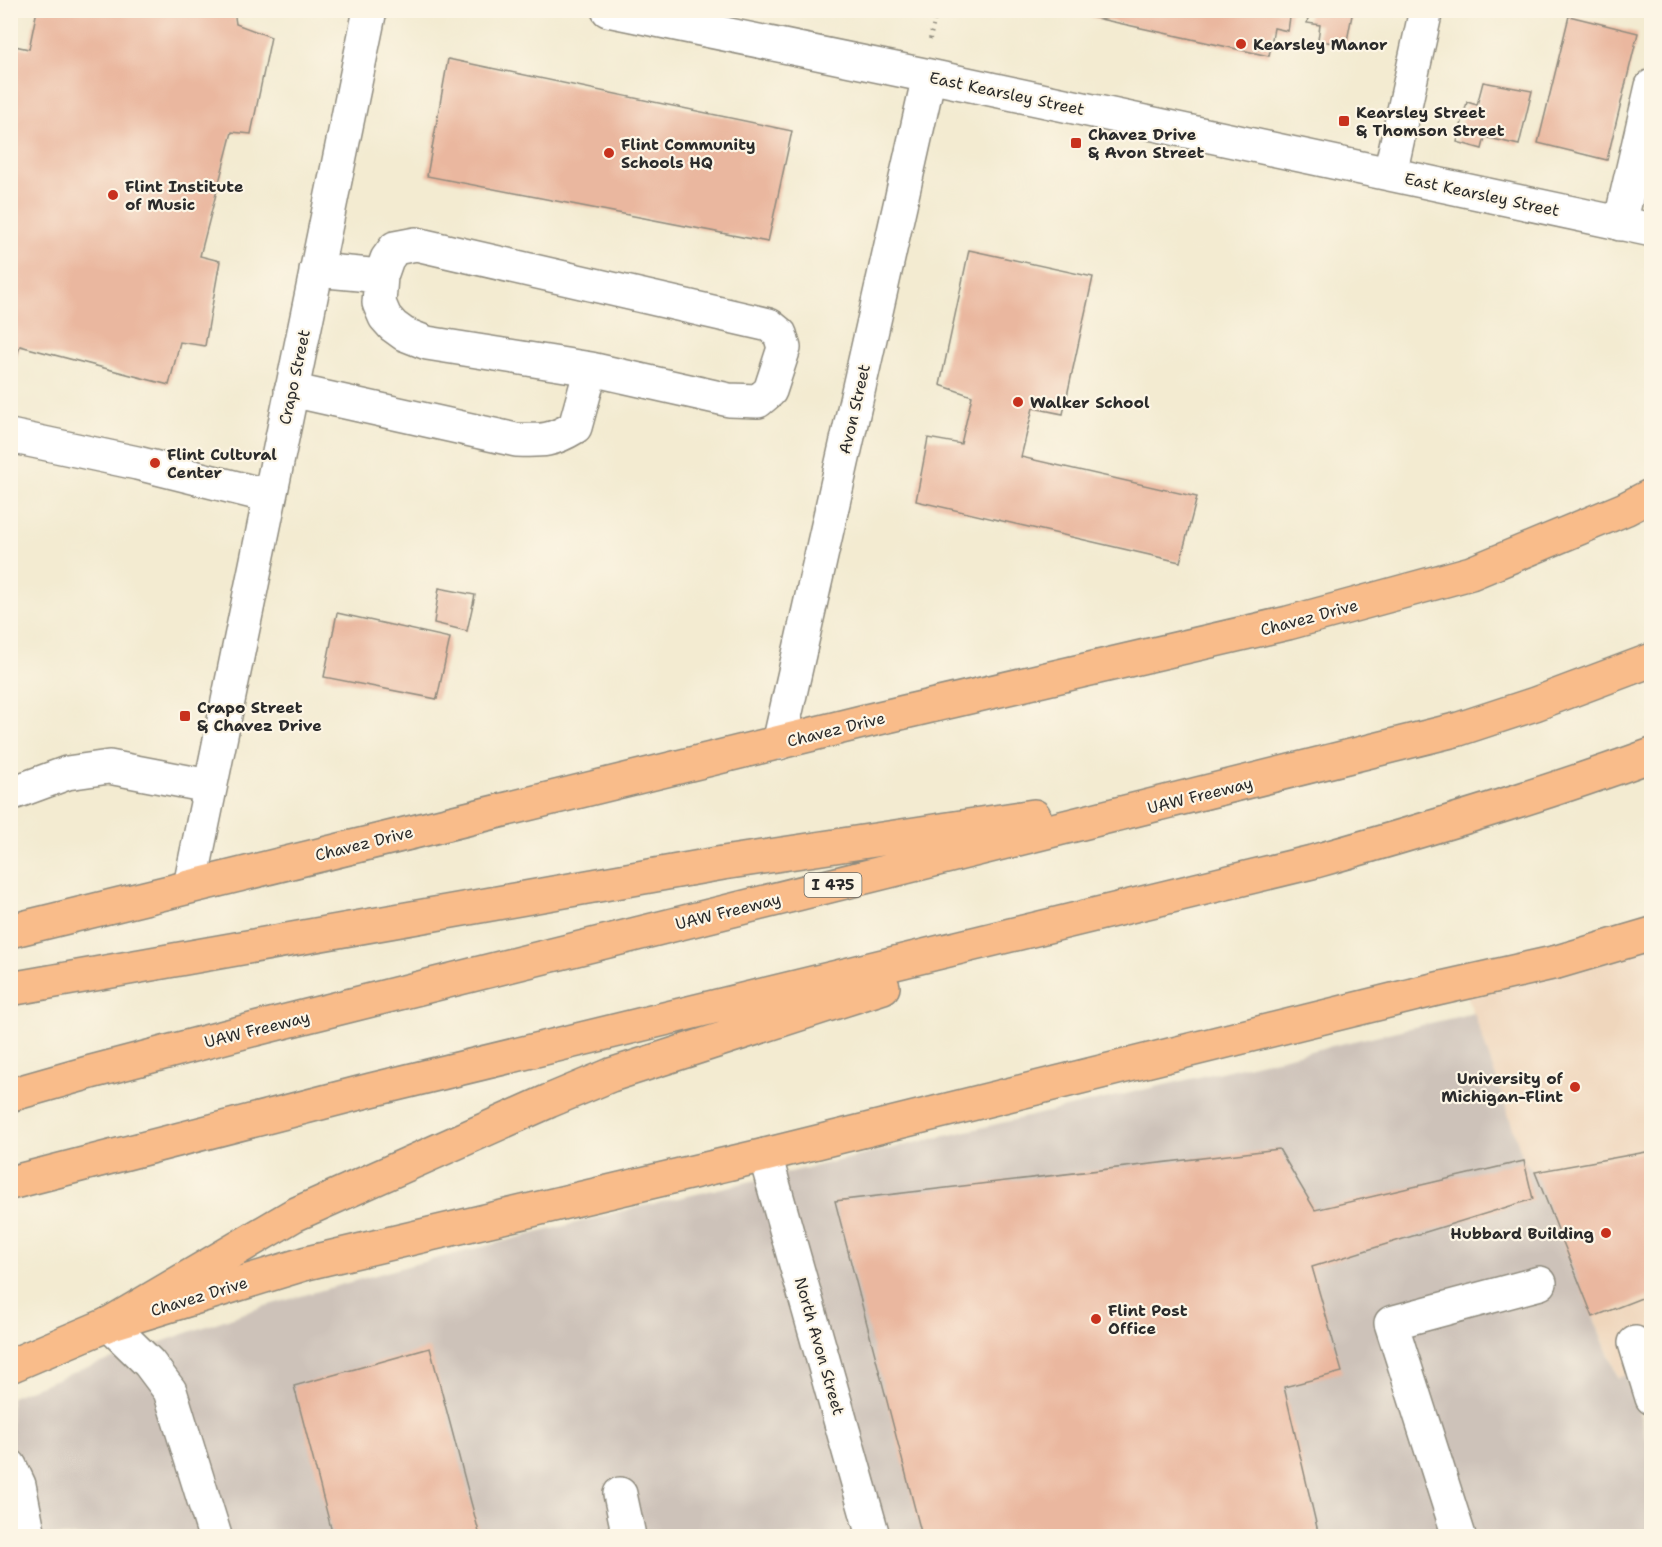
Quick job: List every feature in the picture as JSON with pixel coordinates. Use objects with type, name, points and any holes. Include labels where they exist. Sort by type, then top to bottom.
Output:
[{"type":"main road","name":"Chavez Drive","points":[[10,931],[779,743],[1288,623],[1471,573],[1625,509],[1652,495]]},
{"type":"main road","name":"UAW Freeway","points":[[10,1095],[263,1027],[1459,729],[1535,704],[1652,660]]},
{"type":"main road","points":[[10,1183],[371,1090],[1312,862],[1575,783],[1652,755]]},
{"type":"main road","points":[[10,989],[723,863],[1238,785]]},
{"type":"main road","points":[[109,1324],[294,1215],[611,1075],[1115,911]]},
{"type":"main road","name":"Chavez Drive","points":[[10,1366],[109,1324],[307,1263],[765,1155],[1437,989],[1557,962],[1652,934]]},
{"type":"street","name":"Crapo Street","points":[[190,886],[370,10]]},
{"type":"street","name":"East Kearsley Street","points":[[608,10],[646,14],[1636,227]]},
{"type":"street","points":[[1390,174],[1426,10]]},
{"type":"street","name":"Avon Street","points":[[779,743],[929,76]]},
{"type":"street","points":[[1636,227],[1652,86]]},
{"type":"street","points":[[416,244],[769,325],[780,334],[784,348],[770,391],[758,401],[729,400],[591,369],[427,342],[404,334],[385,317],[379,303],[381,276],[387,259],[395,248],[416,244]]},
{"type":"street","points":[[316,270],[381,276]]},
{"type":"street","points":[[291,390],[516,440],[535,441],[556,439],[575,427],[591,369]]},
{"type":"street","points":[[10,436],[148,465],[269,496]]},
{"type":"street","points":[[10,794],[67,773],[109,767],[209,786]]},
{"type":"street","name":"North Avon Street","points":[[765,1155],[873,1536]]},
{"type":"street","points":[[1459,1536],[1391,1323],[1540,1283]]},
{"type":"street","points":[[109,1324],[149,1363],[170,1391],[215,1536]]},
{"type":"street","points":[[1634,1343],[1652,1398]]},
{"type":"street","points":[[10,1466],[19,1485],[29,1536]]},
{"type":"street","points":[[620,1494],[629,1536]]},
{"type":"path","points":[[930,39],[937,10]]},
{"type":"shaded area","name":"University of Michigan-Flint","points":[[1651,933],[1651,1365],[1619,1379],[1535,1172],[1524,1161],[1463,983]]},
{"type":"shaded area","points":[[1474,1013],[1524,1161],[1535,1172],[1618,1378],[1629,1374],[1651,1456],[1651,1536],[11,1536],[11,1397],[80,1370],[262,1307],[404,1267],[623,1211]]},
{"type":"building","name":"Flint Institute of Music","points":[[37,10],[234,10],[236,24],[271,37],[251,134],[232,132],[200,256],[220,261],[205,346],[180,342],[169,385],[20,346],[16,359],[10,358],[10,45],[29,49]]},
{"type":"building","name":"Kearsley Manor","points":[[1059,10],[1291,10],[1288,31],[1274,28],[1269,56]]},
{"type":"building","points":[[1310,10],[1353,10],[1346,46],[1318,40],[1320,25],[1307,23]]},
{"type":"building","points":[[1569,16],[1638,33],[1607,160],[1538,143]]},
{"type":"building","name":"Flint Community Schools HQ","points":[[448,59],[792,131],[768,242],[427,176]]},
{"type":"building","points":[[1483,82],[1532,91],[1519,145],[1485,137],[1482,149],[1457,142],[1467,102],[1477,105]]},
{"type":"building","name":"Walker School","points":[[969,250],[1093,277],[1063,414],[1033,408],[1021,457],[1197,497],[1180,562],[916,501],[928,438],[961,444],[972,396],[940,385]]},
{"type":"building","points":[[439,588],[475,595],[467,631],[434,623]]},
{"type":"building","points":[[337,613],[450,638],[437,699],[324,677]]},
{"type":"building","name":"Flint Post Office","points":[[1279,1149],[1315,1210],[1524,1161],[1533,1199],[1312,1267],[1342,1372],[1284,1387],[1319,1536],[922,1536],[835,1201]]},
{"type":"building","name":"Hubbard Building","points":[[1652,1151],[1652,1294],[1593,1317],[1535,1172]]},
{"type":"building","points":[[430,1348],[480,1536],[333,1536],[294,1386]]},
{"type":"place","name":"Kearsley Manor","points":[[1241,44]]},
{"type":"place","name":"Kearsley Street & Thomson Street","points":[[1344,121]]},
{"type":"place","name":"Chavez Drive & Avon Street","points":[[1076,143]]},
{"type":"place","name":"Flint Community Schools HQ","points":[[609,153]]},
{"type":"place","name":"Flint Institute of Music","points":[[113,195]]},
{"type":"place","name":"Walker School","points":[[1018,402]]},
{"type":"place","name":"Flint Cultural Center","points":[[155,463]]},
{"type":"place","name":"Crapo Street & Chavez Drive","points":[[185,716]]},
{"type":"place","name":"University of Michigan-Flint","points":[[1575,1087]]},
{"type":"place","name":"Hubbard Building","points":[[1606,1233]]},
{"type":"place","name":"Flint Post Office","points":[[1096,1319]]}]
